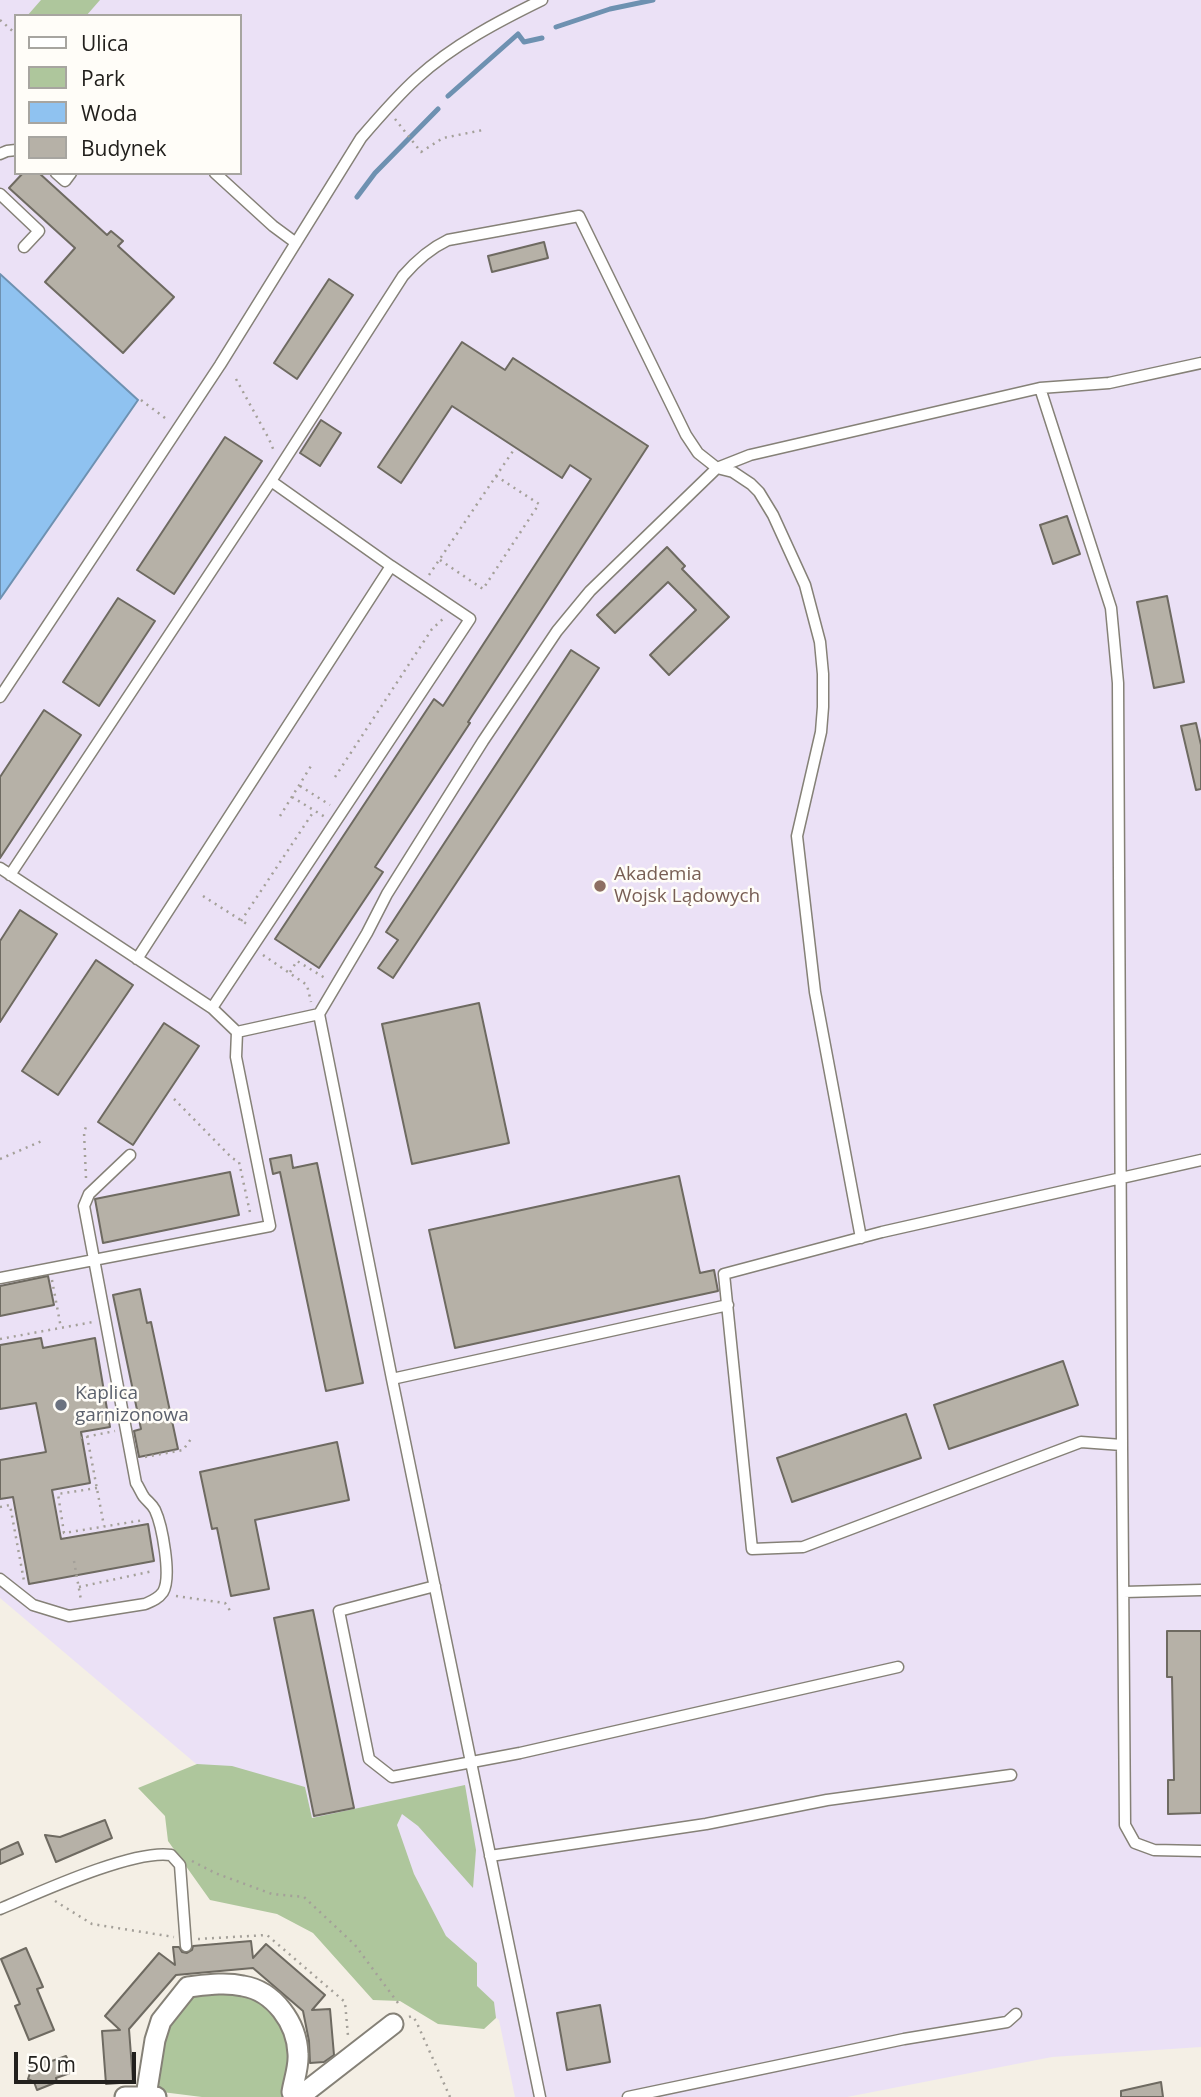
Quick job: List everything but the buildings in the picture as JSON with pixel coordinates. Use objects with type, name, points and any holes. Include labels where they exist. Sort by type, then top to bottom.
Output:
[{"type":"street","points":[[125,2097],[151,2096],[155,2040],[161,2021],[188,1980],[242,1985],[258,1990],[274,2001],[286,2015],[292,2028],[298,2053],[292,2092],[294,2097]]},
{"type":"street","points":[[299,2097],[393,2024]]},
{"type":"lane","points":[[0,697],[213,376],[361,138],[419,76],[461,45],[542,0]]},
{"type":"lane","points":[[217,175],[273,226],[296,243]]},
{"type":"lane","points":[[0,194],[39,231],[24,247]]},
{"type":"lane","points":[[0,1278],[270,1226],[236,1057],[237,1032],[212,1008],[3,872],[271,481],[414,263],[448,240],[579,216],[686,435],[698,453],[717,468],[733,472],[751,484],[774,515],[805,585],[820,642],[823,707],[821,732],[797,836],[816,1002],[861,1238]]},
{"type":"lane","points":[[540,2097],[319,1014],[387,894],[483,741],[557,631],[590,591],[717,468],[750,455],[1040,388],[1109,383],[1201,363]]},
{"type":"lane","points":[[1040,388],[1111,608],[1118,683],[1125,1825],[1135,1843],[1154,1850],[1201,1850]]},
{"type":"lane","points":[[212,1008],[471,619],[271,481]]},
{"type":"lane","points":[[137,959],[391,566]]},
{"type":"lane","points":[[237,1032],[319,1014]]},
{"type":"lane","points":[[0,1579],[33,1605],[69,1616],[145,1604],[155,1600],[164,1590],[166,1562],[158,1518],[136,1483],[84,1206],[89,1194],[130,1155]]},
{"type":"lane","points":[[1122,1445],[1081,1442],[803,1547],[752,1549],[724,1273],[861,1238],[1201,1160]]},
{"type":"lane","points":[[392,1379],[728,1305]]},
{"type":"lane","points":[[435,1586],[339,1611],[369,1759],[392,1777],[520,1753],[898,1667]]},
{"type":"lane","points":[[1124,1592],[1201,1590]]},
{"type":"lane","points":[[490,1856],[706,1824],[827,1800],[1011,1775]]},
{"type":"lane","points":[[0,1909],[120,1862],[161,1853],[171,1855],[180,1865],[186,1943]]},
{"type":"lane","points":[[628,2097],[904,2039],[1007,2022],[1016,2014]]},
{"type":"path","points":[[0,20],[14,32]]},
{"type":"path","points":[[386,109],[421,152],[443,138],[483,130]]},
{"type":"path","points":[[236,379],[270,439],[275,453],[284,460]]},
{"type":"path","points":[[141,400],[158,414]]},
{"type":"path","points":[[422,586],[513,451]]},
{"type":"path","points":[[440,560],[483,589],[489,581],[539,504],[496,476]]},
{"type":"path","points":[[335,777],[432,629],[456,609]]},
{"type":"path","points":[[280,816],[311,766]]},
{"type":"path","points":[[299,785],[342,812]]},
{"type":"path","points":[[292,797],[335,823]]},
{"type":"path","points":[[241,921],[314,811]]},
{"type":"path","points":[[203,896],[261,934]]},
{"type":"path","points":[[252,948],[307,985],[312,1005],[319,1014]]},
{"type":"path","points":[[289,973],[297,961],[336,985]]},
{"type":"path","points":[[174,1099],[239,1162],[253,1230]]},
{"type":"path","points":[[86,1127],[86,1191],[89,1194]]},
{"type":"path","points":[[0,1159],[42,1141]]},
{"type":"path","points":[[50,1269],[61,1328]]},
{"type":"path","points":[[0,1339],[106,1320]]},
{"type":"path","points":[[80,1438],[110,1432]]},
{"type":"path","points":[[87,1436],[104,1526]]},
{"type":"path","points":[[132,1460],[183,1450],[191,1439]]},
{"type":"path","points":[[97,1488],[58,1494],[64,1533],[158,1518]]},
{"type":"path","points":[[0,1507],[10,1505],[26,1592],[22,1597]]},
{"type":"path","points":[[74,1562],[82,1606]]},
{"type":"path","points":[[79,1587],[158,1570]]},
{"type":"path","points":[[164,1590],[174,1596],[225,1603],[231,1612]]},
{"type":"path","points":[[171,1855],[182,1855],[215,1873],[272,1894],[304,1897],[355,1945],[398,2004],[416,2021],[450,2097]]},
{"type":"path","points":[[61,1906],[92,1924],[186,1943],[267,1935],[345,2002],[350,2057]]},
{"type":"path","points":[[393,2024],[412,2016]]},
{"type":"shaded area","name":"Akademia Wojsk Lądowych","points":[[0,0],[1201,0],[1201,2047],[1052,2057],[847,2097],[515,2097],[499,2020],[0,1598]]},
{"type":"green space","points":[[41,0],[100,0],[88,14],[29,14]]},
{"type":"green space","points":[[197,1764],[232,1766],[305,1787],[312,1818],[465,1785],[476,1850],[473,1888],[418,1826],[402,1814],[397,1825],[414,1874],[446,1936],[477,1963],[477,1986],[494,2002],[496,2018],[484,2029],[438,2024],[400,2001],[373,2000],[313,1933],[277,1914],[210,1900],[168,1841],[165,1816],[138,1788]]},
{"type":"green space","points":[[242,1990],[278,2013],[293,2054],[284,2097],[202,2097],[162,2092],[156,2087],[161,2031],[180,2007],[202,1991]]},
{"type":"water","points":[[0,274],[138,400],[0,599]]},
{"type":"waterway","points":[[556,27],[610,9],[653,0]]},
{"type":"waterway","points":[[448,96],[518,34],[524,42],[542,38]]},
{"type":"waterway","points":[[357,197],[375,173],[438,109]]},
{"type":"place","name":"Akademia Wojsk Lądowych","points":[[600,886]]},
{"type":"place","name":"Kaplica garnizonowa","points":[[61,1405]]}]
